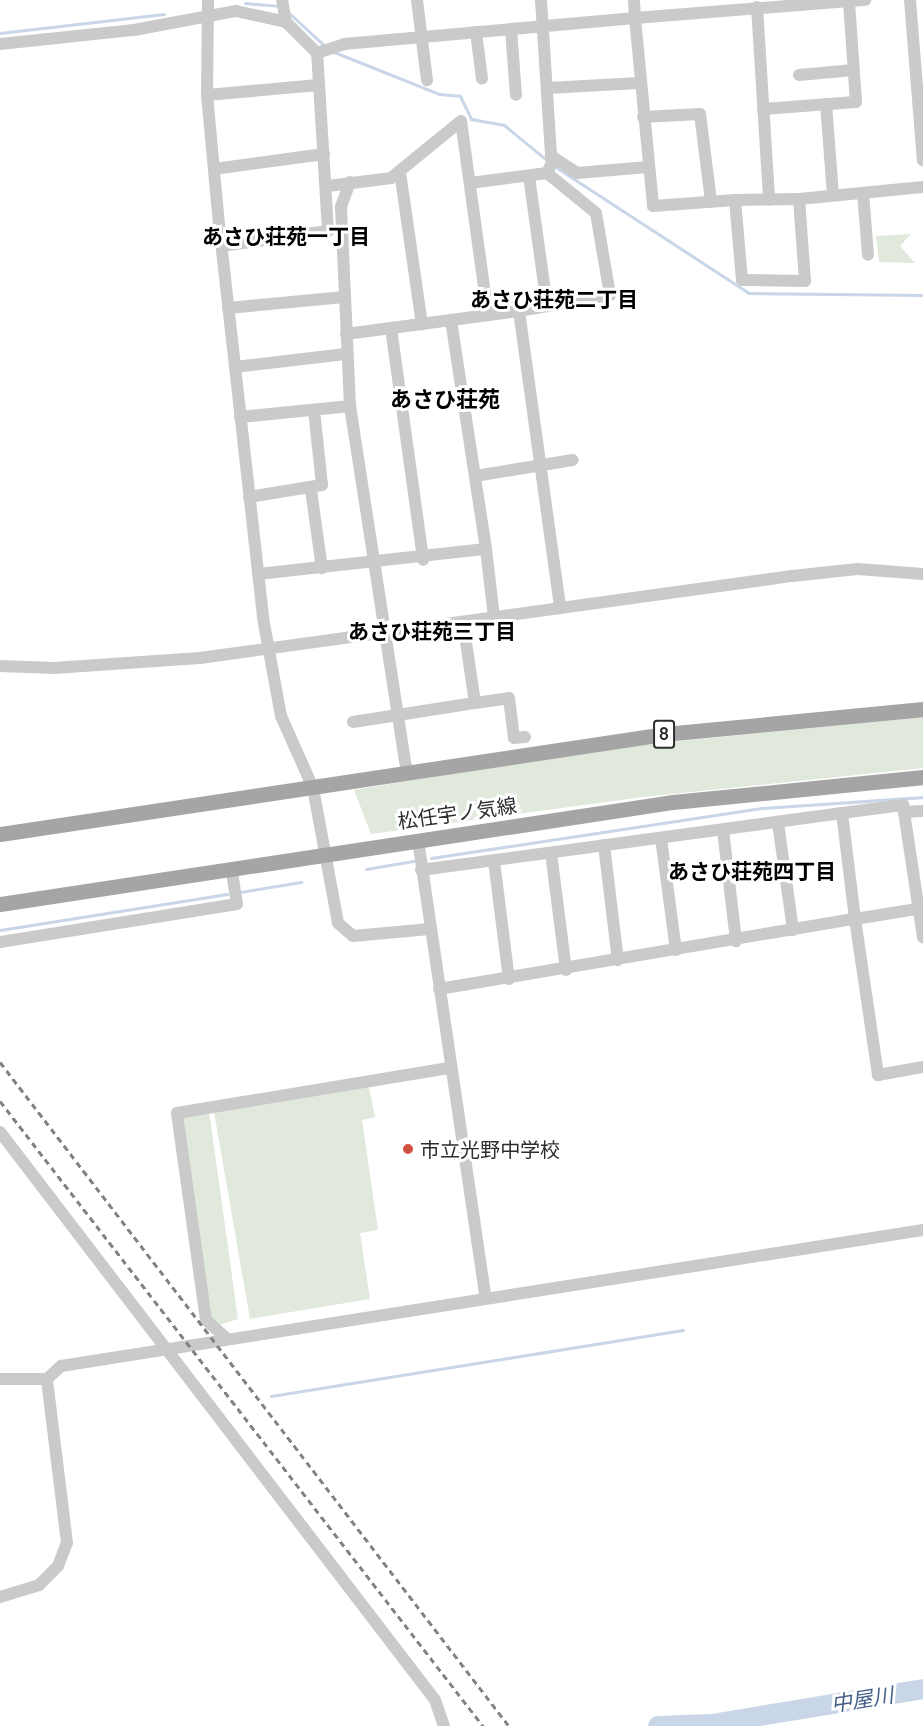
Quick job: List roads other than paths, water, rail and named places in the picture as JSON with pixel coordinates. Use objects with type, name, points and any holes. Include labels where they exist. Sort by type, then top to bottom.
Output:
[{"type":"main road","name":"8","points":[[0,833],[664,734],[923,709]]},
{"type":"main road","name":"松任宇ノ気線","points":[[0,904],[328,853],[755,792],[923,777]]},
{"type":"street","points":[[208,0],[207,95],[221,246],[258,574],[268,650],[281,716],[314,788],[328,853],[338,923],[353,936],[430,929]]},
{"type":"street","points":[[282,0],[285,20]]},
{"type":"street","points":[[417,0],[427,80]]},
{"type":"street","points":[[346,334],[451,321],[610,295],[596,213],[551,165],[541,0]]},
{"type":"street","points":[[633,0],[653,206],[711,201],[799,198],[923,187]]},
{"type":"street","points":[[0,44],[134,30],[207,13],[236,11],[285,20],[326,50],[476,32],[757,7],[865,0]]},
{"type":"street","points":[[910,0],[920,87],[923,160]]},
{"type":"street","points":[[764,109],[856,102],[849,2]]},
{"type":"street","points":[[757,7],[769,200]]},
{"type":"street","points":[[511,29],[516,96]]},
{"type":"street","points":[[476,32],[482,79]]},
{"type":"street","points":[[221,246],[328,231],[328,186],[319,85],[326,50]]},
{"type":"street","points":[[799,75],[854,70]]},
{"type":"street","points":[[547,88],[640,83]]},
{"type":"street","points":[[207,95],[319,85]]},
{"type":"street","points":[[826,104],[833,195]]},
{"type":"street","points":[[643,117],[700,114],[711,201]]},
{"type":"street","points":[[328,186],[391,178],[461,121],[488,315]]},
{"type":"street","points":[[214,169],[324,154]]},
{"type":"street","points":[[470,183],[529,176],[551,165],[577,173],[648,167]]},
{"type":"street","points":[[400,172],[422,324]]},
{"type":"street","points":[[529,176],[546,306]]},
{"type":"street","points":[[350,183],[341,207],[345,354],[350,406],[407,774]]},
{"type":"street","points":[[862,193],[868,255]]},
{"type":"street","points":[[735,200],[742,280],[805,281],[799,198]]},
{"type":"street","points":[[228,308],[344,297]]},
{"type":"street","points":[[519,310],[560,608]]},
{"type":"street","points":[[451,321],[486,549],[494,617]]},
{"type":"street","points":[[391,328],[423,560]]},
{"type":"street","points":[[235,367],[345,354]]},
{"type":"street","points":[[240,417],[350,406]]},
{"type":"street","points":[[249,496],[311,490],[322,485],[314,410]]},
{"type":"street","points":[[475,476],[573,460]]},
{"type":"street","points":[[311,490],[322,568]]},
{"type":"street","points":[[258,574],[423,560],[486,549]]},
{"type":"street","points":[[0,666],[54,668],[268,650],[814,573],[858,569],[923,574]]},
{"type":"street","points":[[463,622],[475,703]]},
{"type":"street","points":[[353,722],[399,717],[508,698],[514,738],[525,737]]},
{"type":"street","points":[[421,870],[903,805],[921,908],[923,937]]},
{"type":"street","points":[[904,812],[923,811]]},
{"type":"street","points":[[842,813],[878,1075],[923,1067]]},
{"type":"street","points":[[778,823],[793,930]]},
{"type":"street","points":[[723,830],[736,941]]},
{"type":"street","points":[[661,838],[676,950]]},
{"type":"street","points":[[418,840],[485,1296]]},
{"type":"street","points":[[604,845],[618,960]]},
{"type":"street","points":[[551,853],[566,970]]},
{"type":"street","points":[[494,861],[509,979]]},
{"type":"street","points":[[0,942],[237,904],[231,868]]},
{"type":"street","points":[[439,989],[566,970],[921,908]]},
{"type":"street","points":[[226,1338],[206,1320],[177,1113],[450,1068]]},
{"type":"street","points":[[0,1132],[435,1700],[444,1726]]},
{"type":"street","points":[[0,1378],[47,1379],[61,1366],[166,1348],[485,1296],[923,1230]]},
{"type":"street","points":[[0,1597],[39,1585],[58,1566],[67,1543],[47,1379]]},
{"type":"waterway","points":[[245,3],[278,6]]},
{"type":"waterway","points":[[289,13],[326,47]]},
{"type":"waterway","points":[[0,33],[164,14]]},
{"type":"waterway","points":[[334,52],[439,94],[460,96],[471,119],[504,125],[549,162]]},
{"type":"waterway","points":[[554,166],[749,293],[923,295]]},
{"type":"waterway","points":[[431,858],[763,808],[923,797]]},
{"type":"waterway","points":[[366,869],[413,861]]},
{"type":"waterway","points":[[240,892],[301,882]]},
{"type":"waterway","points":[[0,930],[227,894]]},
{"type":"waterway","points":[[271,1396],[683,1330]]},
{"type":"waterway","name":"中屋川","points":[[658,1726],[712,1724],[923,1689]]},
{"type":"railway","points":[[0,1062],[509,1726]]},
{"type":"railway","points":[[0,1101],[483,1726]]},
{"type":"place","name":"市立光野中学校","points":[[408,1149]]},
{"type":"district","name":"あさひ荘苑一丁目","points":[[286,236]]},
{"type":"district","name":"あさひ荘苑二丁目","points":[[554,299]]},
{"type":"district","name":"あさひ荘苑","points":[[445,400]]},
{"type":"district","name":"あさひ荘苑三丁目","points":[[432,631]]},
{"type":"district","name":"あさひ荘苑四丁目","points":[[752,871]]}]
